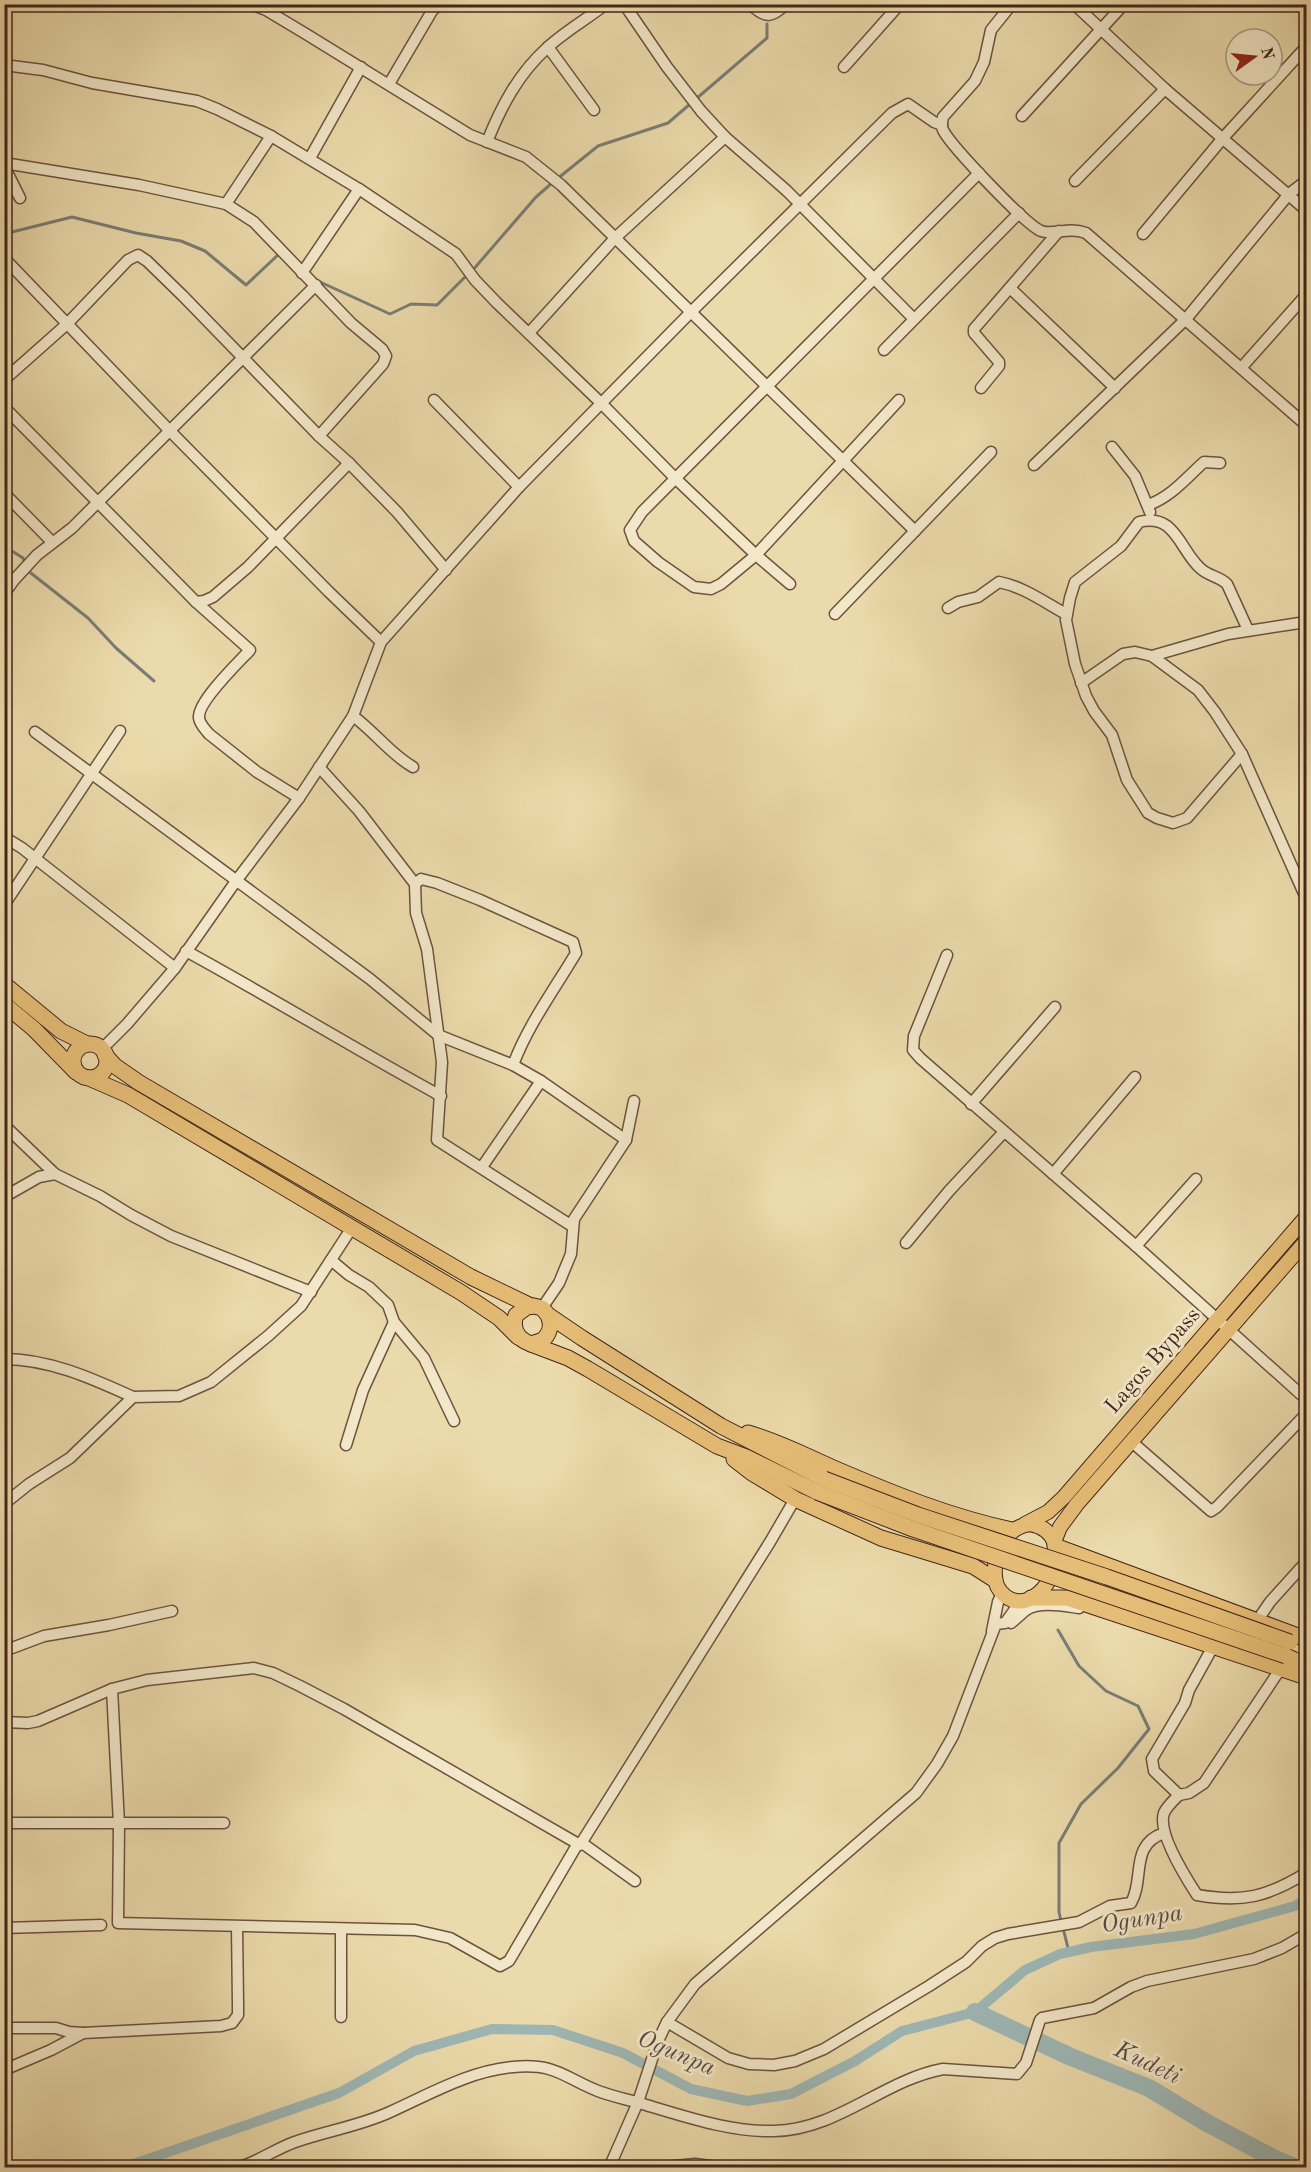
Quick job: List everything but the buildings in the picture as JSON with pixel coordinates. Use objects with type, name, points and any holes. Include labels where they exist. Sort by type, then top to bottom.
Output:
[{"type":"highway","points":[[4,984],[61,1031],[87,1044],[96,1045],[115,1066],[138,1082],[471,1277],[540,1310],[722,1426],[820,1485]]},
{"type":"highway","points":[[4,1004],[83,1076],[128,1095],[481,1305],[525,1340],[588,1368],[717,1446],[752,1473],[795,1499],[881,1538],[973,1566],[998,1586]]},
{"type":"highway","points":[[83,1076],[73,1060],[78,1049],[87,1044]]},
{"type":"highway","points":[[83,1076],[100,1074],[104,1070],[106,1064],[104,1052]]},
{"type":"highway","points":[[521,1310],[540,1310],[551,1323],[548,1335],[543,1340],[525,1340],[515,1331],[514,1321],[521,1310]]},
{"type":"highway","points":[[722,1426],[772,1440],[905,1499],[986,1524],[1018,1527]]},
{"type":"highway","points":[[717,1446],[820,1485],[913,1529],[1284,1660],[1306,1677]]},
{"type":"highway","points":[[1054,1544],[1306,1639]]},
{"type":"highway","points":[[1026,1600],[1067,1598],[1148,1624],[1306,1665]]},
{"type":"highway","points":[[1284,1660],[1306,1649]]},
{"type":"main road","name":"Lagos Bypass","points":[[1018,1527],[1048,1512],[1064,1497],[1306,1217]]},
{"type":"main road","name":"Lagos Bypass","points":[[1054,1544],[1067,1516],[1306,1241]]},
{"type":"main road","points":[[1037,1525],[1046,1530],[1054,1544],[1056,1563],[1045,1587],[1026,1600],[1011,1600],[998,1586],[997,1556],[1018,1527],[1037,1525]]},
{"type":"street","points":[[251,4],[274,15],[361,67],[470,135],[526,158],[548,174],[915,531]]},
{"type":"street","points":[[389,84],[432,11],[439,4]]},
{"type":"street","points":[[487,142],[500,110],[530,65],[548,47],[606,4]]},
{"type":"street","points":[[624,4],[690,99],[701,111],[725,137],[800,205],[914,319]]},
{"type":"street","points":[[750,4],[760,13],[768,16],[775,14],[786,4]]},
{"type":"street","points":[[844,67],[900,4]]},
{"type":"street","points":[[1012,4],[992,30],[984,63],[975,81],[943,117],[942,125],[948,137],[979,172],[1020,213],[1042,231],[1076,229],[1086,233],[1305,421]]},
{"type":"street","points":[[1074,4],[1165,89],[1306,210]]},
{"type":"street","points":[[1022,116],[1124,4]]},
{"type":"street","points":[[1303,4],[1306,8]]},
{"type":"street","points":[[548,47],[594,110]]},
{"type":"street","points":[[1143,234],[1223,138],[1306,47]]},
{"type":"street","points":[[4,65],[42,70],[92,83],[196,100],[271,136],[359,189],[456,254],[475,280],[675,478],[790,584]]},
{"type":"street","points":[[310,158],[361,67]]},
{"type":"street","points":[[1075,181],[1165,89]]},
{"type":"street","points":[[104,1052],[175,968],[236,881],[299,798],[353,716],[381,642],[519,487],[892,113],[908,104],[942,125]]},
{"type":"street","points":[[226,204],[271,136]]},
{"type":"street","points":[[529,333],[615,238],[725,137]]},
{"type":"street","points":[[4,164],[139,185],[226,204],[254,222],[351,324],[382,349],[386,356],[383,364],[319,436]]},
{"type":"street","points":[[4,164],[20,198]]},
{"type":"street","points":[[899,400],[756,555],[721,584],[711,589],[694,587],[658,562],[634,541],[630,530],[634,521],[979,172]]},
{"type":"street","points":[[1034,465],[1186,319],[1289,194],[1306,181]]},
{"type":"street","points":[[302,273],[359,189]]},
{"type":"street","points":[[884,350],[1020,213]]},
{"type":"street","points":[[981,388],[999,366],[999,362],[974,333],[974,329],[1059,231]]},
{"type":"street","points":[[4,380],[67,324],[128,260],[138,255],[183,296],[319,436],[397,512],[446,570]]},
{"type":"street","points":[[4,258],[170,431],[381,642]]},
{"type":"street","points":[[4,594],[14,579],[52,542],[67,533],[98,503],[244,360],[316,285]]},
{"type":"street","points":[[1010,288],[1115,387]]},
{"type":"street","points":[[1242,367],[1306,295]]},
{"type":"street","points":[[434,400],[519,487]]},
{"type":"street","points":[[4,407],[196,602],[250,650],[211,693],[200,711],[199,719],[209,734],[257,772],[299,798]]},
{"type":"street","points":[[1112,447],[1135,476],[1148,505],[1152,521]]},
{"type":"street","points":[[835,614],[991,453]]},
{"type":"street","points":[[1148,505],[1158,502],[1174,491],[1204,462],[1220,463]]},
{"type":"street","points":[[196,602],[213,597],[248,567],[349,463]]},
{"type":"street","points":[[4,493],[52,542]]},
{"type":"street","points":[[1242,754],[1186,818],[1173,823],[1148,813],[1127,780],[1112,735],[1090,705],[1081,683],[1066,614],[1075,582],[1111,556],[1138,522],[1152,521],[1173,531],[1191,558],[1207,574],[1227,584],[1248,630]]},
{"type":"street","points":[[948,608],[958,602],[978,597],[999,582],[1010,584],[1032,594],[1066,614]]},
{"type":"street","points":[[1152,656],[1201,640],[1248,630],[1306,622]]},
{"type":"street","points":[[1081,683],[1123,654],[1135,652],[1152,656],[1197,690],[1215,712],[1242,754],[1306,898]]},
{"type":"street","points":[[353,716],[377,735],[398,758],[413,767]]},
{"type":"street","points":[[4,905],[120,731]]},
{"type":"street","points":[[35,732],[370,979],[438,1035],[513,1065],[541,1081],[626,1140]]},
{"type":"street","points":[[319,767],[359,811],[415,884],[416,913],[427,949],[442,1062],[437,1140],[572,1226]]},
{"type":"street","points":[[4,837],[35,858],[175,968]]},
{"type":"street","points":[[415,884],[421,879],[437,883],[573,942],[576,953],[529,1029],[513,1065]]},
{"type":"street","points":[[186,951],[441,1096]]},
{"type":"street","points":[[947,955],[914,1036],[914,1050],[971,1104],[1136,1246],[1306,1399]]},
{"type":"street","points":[[971,1104],[1055,1006]]},
{"type":"street","points":[[1053,1174],[1135,1077]]},
{"type":"street","points":[[482,1167],[541,1081]]},
{"type":"street","points":[[540,1310],[559,1283],[571,1254],[572,1226],[578,1212],[626,1140],[634,1101]]},
{"type":"street","points":[[4,1125],[55,1174],[100,1196],[171,1236],[311,1292]]},
{"type":"street","points":[[906,1243],[949,1191],[1004,1132]]},
{"type":"street","points":[[4,1197],[39,1177],[55,1174]]},
{"type":"street","points":[[1136,1246],[1196,1179]]},
{"type":"street","points":[[4,1359],[33,1361],[48,1365],[87,1377],[133,1397],[179,1396],[211,1382],[287,1319],[311,1292],[351,1229]]},
{"type":"street","points":[[331,1260],[349,1275],[369,1287],[388,1305],[394,1322],[424,1358],[449,1406],[454,1421]]},
{"type":"street","points":[[346,1445],[363,1390],[394,1322]]},
{"type":"street","points":[[4,1504],[29,1484],[70,1458],[133,1397]]},
{"type":"street","points":[[1132,1442],[1211,1511],[1217,1508],[1306,1414]]},
{"type":"street","points":[[112,1689],[118,1824],[118,1923],[415,1930],[450,1938],[500,1966],[504,1965],[509,1961],[795,1499]]},
{"type":"street","points":[[1257,1621],[1270,1602],[1306,1562]]},
{"type":"street","points":[[988,1648],[998,1602],[998,1586]]},
{"type":"street","points":[[996,1624],[1005,1623],[1026,1600]]},
{"type":"street","points":[[996,1624],[1011,1624],[1027,1609],[1059,1605],[1094,1610],[1148,1624],[1210,1652],[1284,1660],[1204,1784],[1189,1793],[1179,1795],[1165,1810],[1162,1821],[1164,1833],[1197,1895],[1237,1900],[1257,1897],[1279,1889],[1306,1873]]},
{"type":"street","points":[[4,1651],[44,1636],[172,1611]]},
{"type":"street","points":[[612,2166],[667,2022],[695,1984],[916,1793],[938,1764],[953,1736],[996,1624]]},
{"type":"street","points":[[1179,1795],[1155,1771],[1152,1759],[1185,1703],[1189,1690],[1210,1652]]},
{"type":"street","points":[[4,1722],[38,1721],[112,1689],[147,1680],[254,1668],[273,1673],[344,1709],[580,1844],[635,1881]]},
{"type":"street","points":[[4,1823],[224,1823]]},
{"type":"street","points":[[667,2022],[728,2058],[749,2064],[774,2065],[795,2061],[824,2049],[929,1986],[966,1962],[982,1946],[995,1938],[1078,1922],[1110,1906],[1131,1903],[1144,1848],[1152,1839],[1164,1833]]},
{"type":"street","points":[[4,1928],[101,1925]]},
{"type":"street","points":[[4,2028],[56,2028],[69,2032],[83,2032],[221,2026],[232,2023],[238,2015],[237,1927]]},
{"type":"street","points":[[341,1929],[341,2017]]},
{"type":"street","points":[[237,2168],[296,2142],[376,2118],[456,2081],[513,2067],[544,2067],[558,2070],[596,2090],[639,2099],[700,2122],[749,2129],[786,2130],[840,2115],[901,2083],[934,2071],[943,2069],[1011,2075],[1020,2072],[1026,2063],[1040,2020],[1099,2006],[1147,1981],[1254,1959],[1282,1948],[1306,1934]]},
{"type":"street","points":[[4,2070],[51,2050],[83,2032]]},
{"type":"street","points":[[655,2168],[696,2164],[726,2168]]},
{"type":"waterway","points":[[557,179],[598,146],[668,123],[767,38],[767,24]]},
{"type":"waterway","points":[[472,271],[536,197],[552,183]]},
{"type":"waterway","points":[[4,234],[72,217],[136,233],[181,241],[205,251],[246,285],[279,254],[281,255]]},
{"type":"waterway","points":[[318,281],[390,314],[411,304],[437,305],[467,275]]},
{"type":"waterway","points":[[4,546],[23,558],[25,564]]},
{"type":"waterway","points":[[27,570],[88,618],[116,648],[154,681]]},
{"type":"waterway","points":[[1058,1630],[1079,1666],[1106,1691],[1138,1706],[1149,1729],[1118,1768],[1081,1804],[1059,1843],[1061,1921]]},
{"type":"waterway","name":"Ogunpa","points":[[122,2168],[339,2093],[414,2051],[492,2029],[553,2030],[623,2053],[691,2089],[747,2101],[791,2094],[855,2061],[902,2031],[975,2012],[1025,1970],[1060,1954],[1091,1947],[1194,1934],[1295,1906],[1306,1900]]},
{"type":"waterway","points":[[1063,1928],[1069,1952]]},
{"type":"waterway","name":"Kudeti","points":[[975,2012],[1071,2057],[1149,2088],[1207,2123],[1296,2168]]}]
